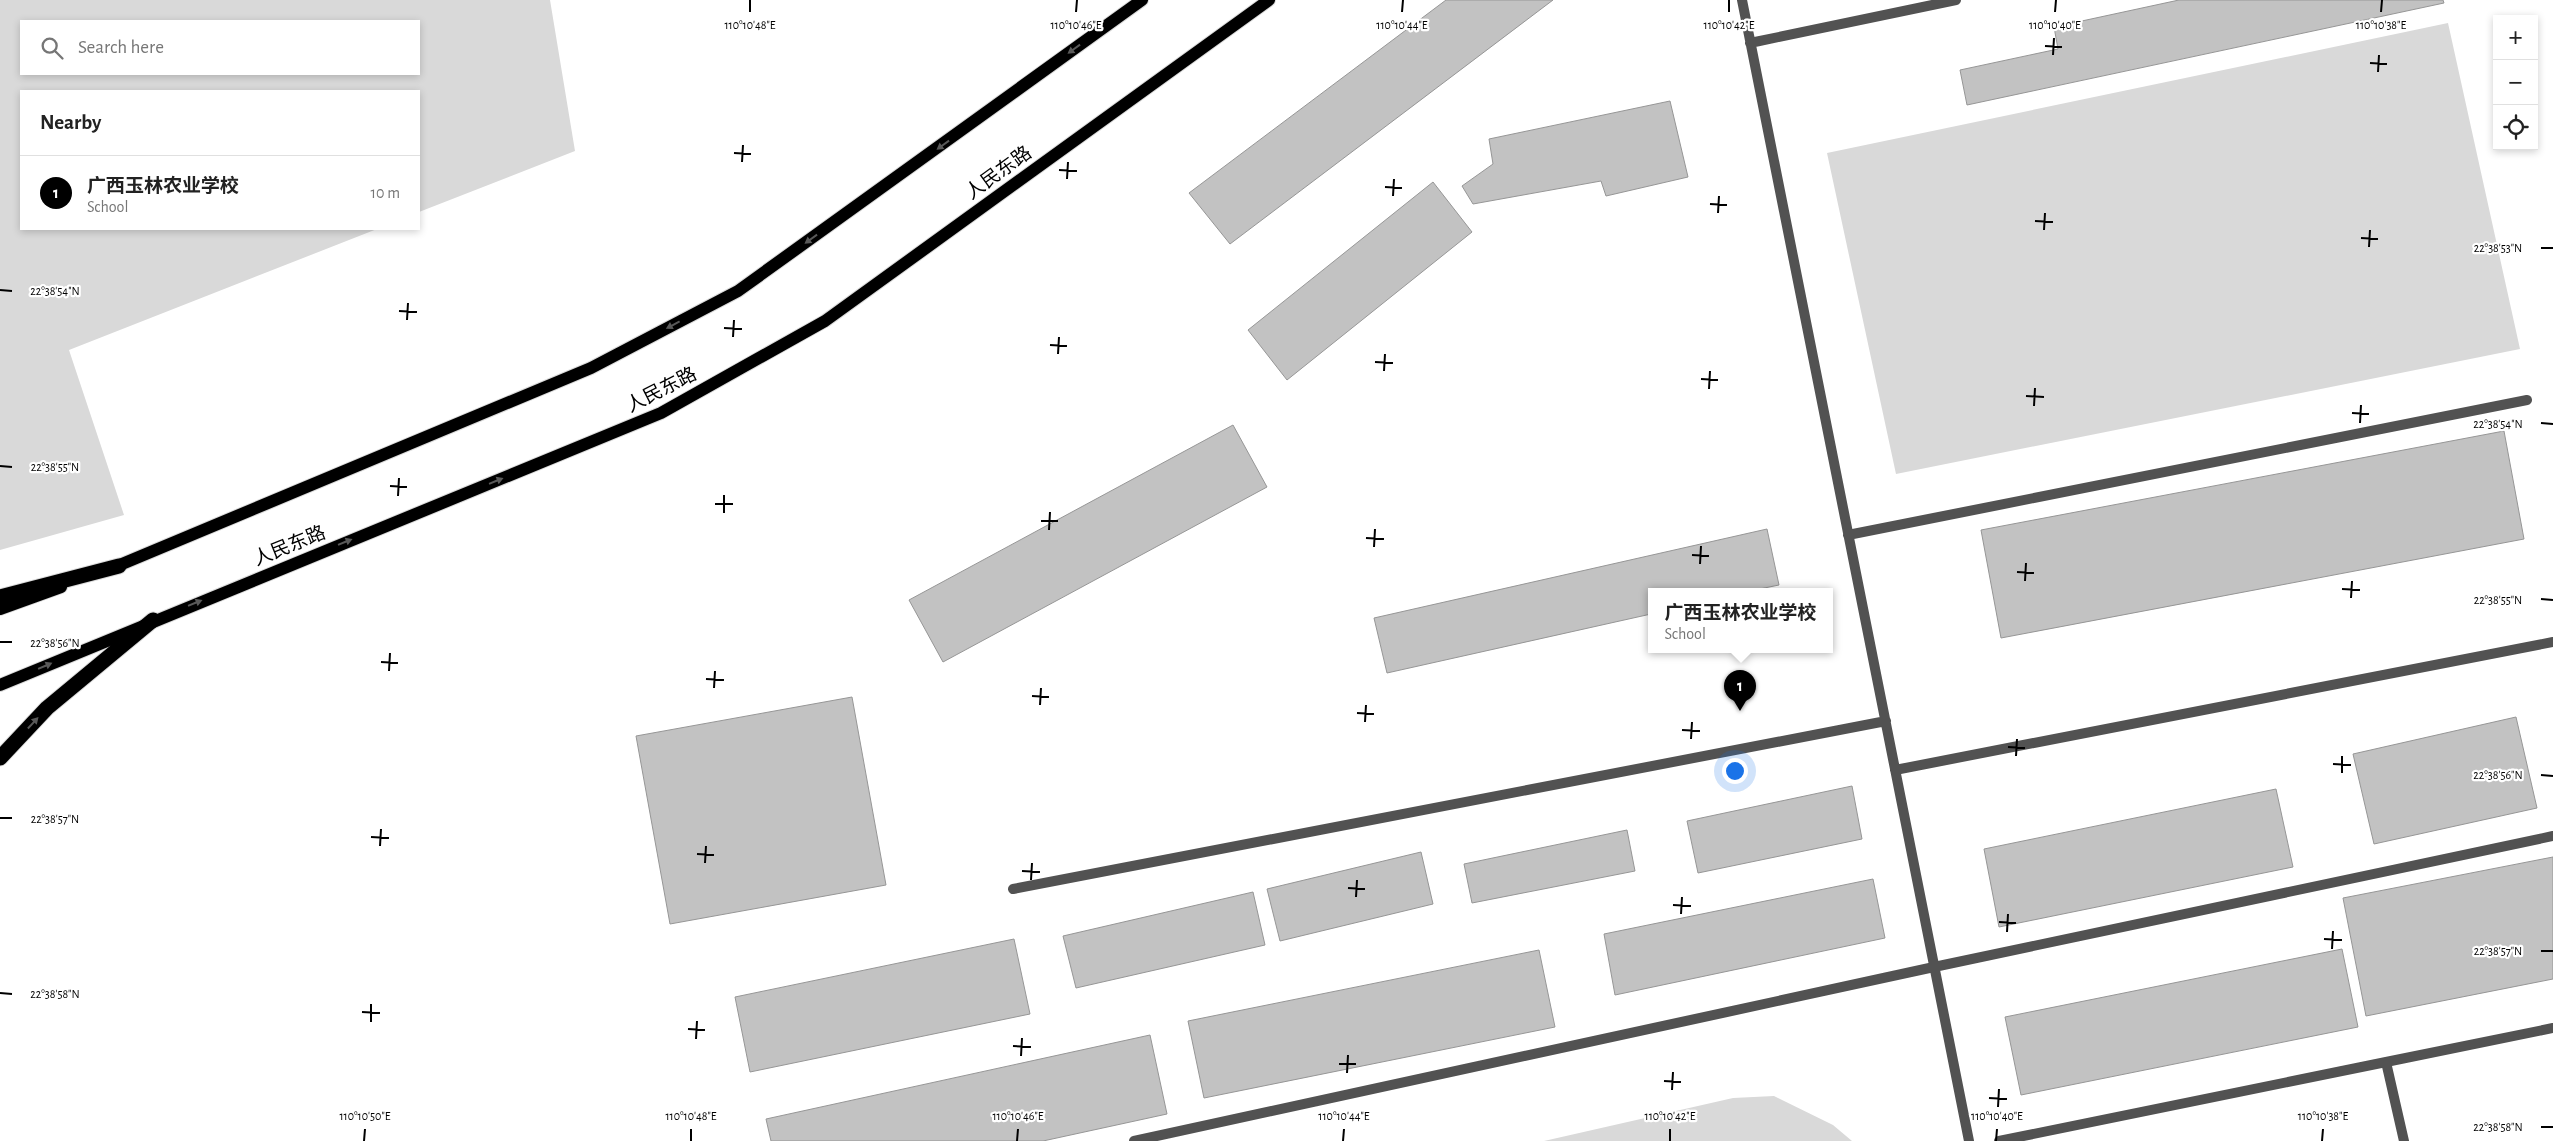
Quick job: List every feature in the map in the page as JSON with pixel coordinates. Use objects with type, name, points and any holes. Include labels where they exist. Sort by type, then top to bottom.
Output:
[{"type":"highway","points":[[0,596],[119,566]]},
{"type":"highway","points":[[0,758],[47,708],[153,620]]},
{"type":"main road","points":[[0,609],[119,566],[591,368],[738,291],[1142,0]]},
{"type":"main road","name":"人民东路","points":[[0,685],[153,620],[661,413],[825,321],[1269,0]]},
{"type":"lane","points":[[1742,0],[1969,1141]]},
{"type":"lane","points":[[1750,43],[1956,0]]},
{"type":"lane","points":[[1848,535],[2528,400]]},
{"type":"lane","points":[[1896,770],[2553,642]]},
{"type":"lane","points":[[1013,889],[1886,721]]},
{"type":"lane","points":[[1134,1141],[1934,967],[2553,836]]},
{"type":"lane","points":[[2000,1141],[2553,1028]]},
{"type":"lane","points":[[2386,1062],[2404,1141]]},
{"type":"shaded area","points":[[0,0],[550,0],[575,151],[420,212],[420,90],[20,90],[20,230],[374,230],[69,350],[124,515],[0,550]]},
{"type":"shaded area","points":[[2448,23],[2520,349],[1896,474],[1827,153]]},
{"type":"shaded area","points":[[1774,1096],[1833,1125],[1852,1141],[1544,1141],[1733,1098]]},
{"type":"building","points":[[1446,0],[1553,0],[1230,244],[1189,193]]},
{"type":"building","points":[[2179,0],[2443,0],[2444,3],[1967,105],[1960,70],[2058,49],[2054,27]]},
{"type":"building","points":[[1670,101],[1688,177],[1606,196],[1601,181],[1473,204],[1462,186],[1493,164],[1489,139]]},
{"type":"building","points":[[1433,182],[1472,232],[1287,380],[1248,330]]},
{"type":"building","points":[[1233,425],[1267,487],[943,662],[909,600]]},
{"type":"building","points":[[2504,431],[2524,539],[2001,638],[1981,530]]},
{"type":"building","points":[[1767,529],[1779,585],[1764,588],[1648,588],[1648,615],[1387,673],[1374,618]]},
{"type":"building","points":[[852,697],[886,885],[670,924],[636,736]]},
{"type":"building","points":[[2516,717],[2537,808],[2374,844],[2353,754]]},
{"type":"building","points":[[1852,786],[1862,839],[1698,873],[1687,821]]},
{"type":"building","points":[[2276,789],[2293,867],[1999,927],[1984,849]]},
{"type":"building","points":[[1627,830],[1635,871],[1472,903],[1464,864]]},
{"type":"building","points":[[1421,852],[1433,904],[1280,941],[1267,889]]},
{"type":"building","points":[[2553,857],[2553,979],[2366,1016],[2343,898]]},
{"type":"building","points":[[1873,879],[1885,938],[1615,995],[1604,934]]},
{"type":"building","points":[[1253,892],[1265,945],[1076,988],[1063,936]]},
{"type":"building","points":[[1014,939],[1030,1014],[750,1072],[735,997]]},
{"type":"building","points":[[2342,949],[2358,1027],[2021,1095],[2005,1017]]},
{"type":"building","points":[[1539,950],[1555,1027],[1204,1098],[1188,1021]]},
{"type":"building","points":[[1150,1035],[1167,1114],[1043,1141],[771,1141],[766,1119]]},
{"type":"place","name":"广西玉林农业学校","points":[[1740,711]]}]
